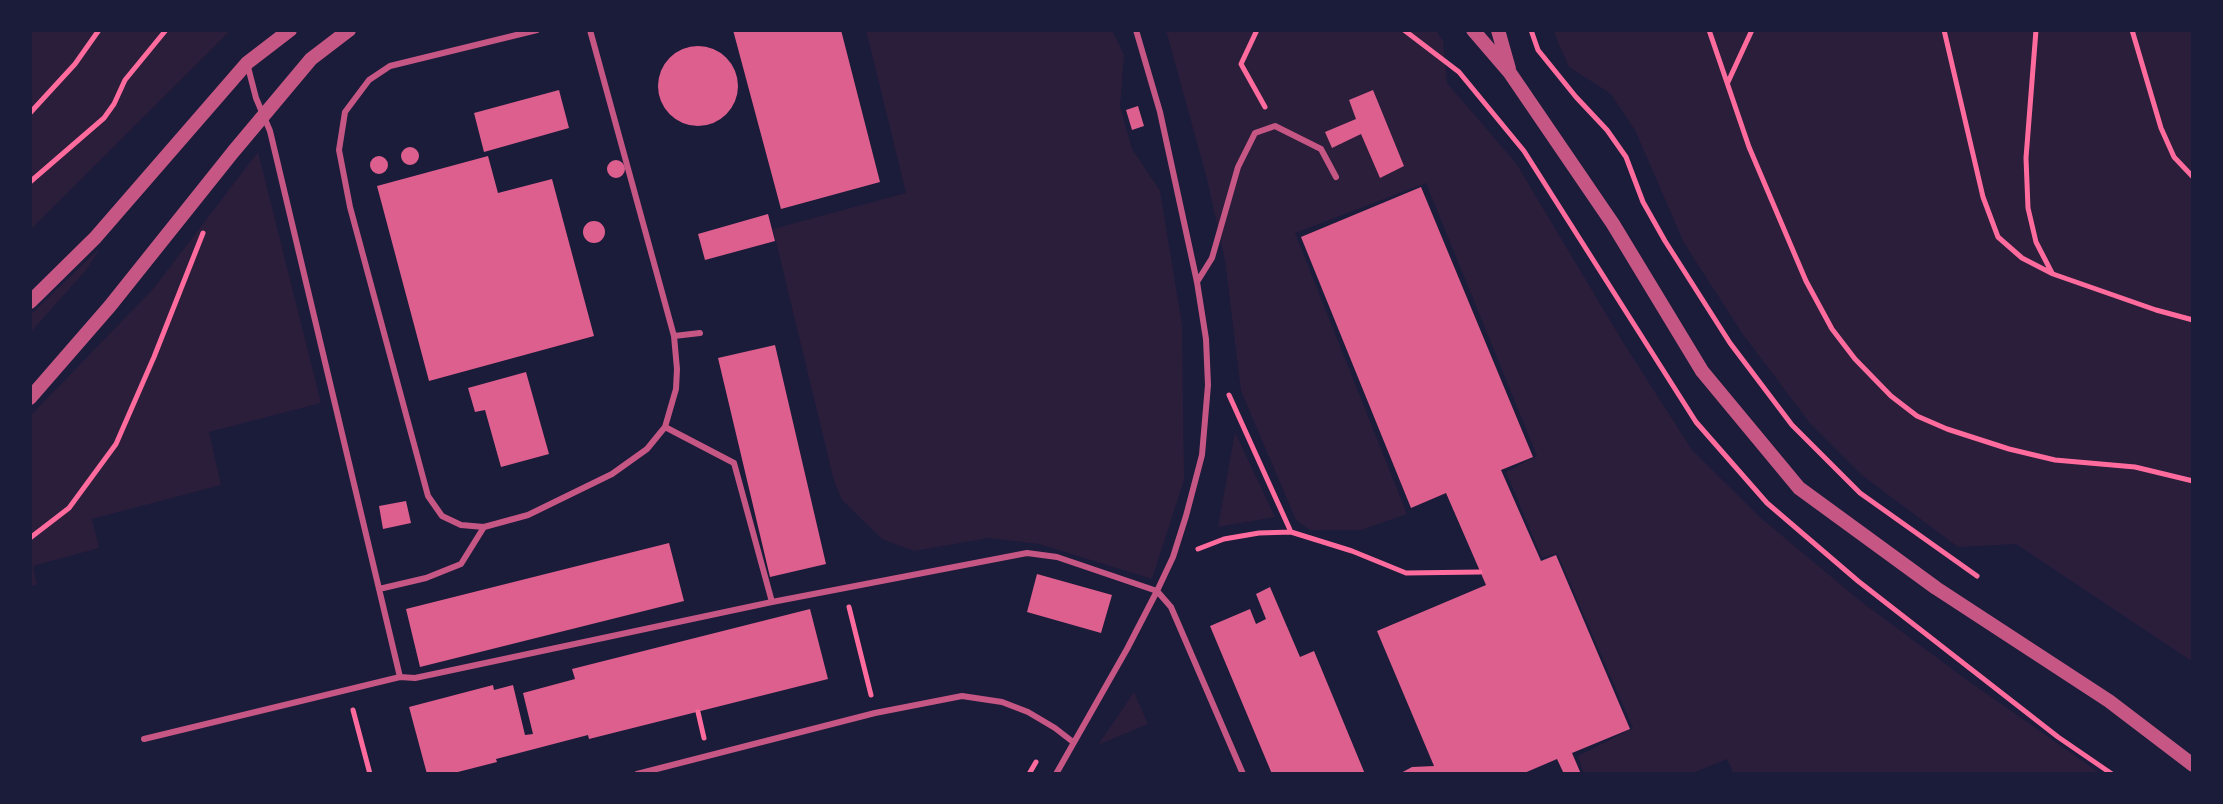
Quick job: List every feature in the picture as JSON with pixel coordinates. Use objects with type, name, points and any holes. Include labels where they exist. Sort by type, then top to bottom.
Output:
[{"type":"street","points":[[30,302],[95,238],[247,63],[290,30]]},
{"type":"street","points":[[30,398],[110,306],[311,59],[349,30]]},
{"type":"street","points":[[1473,30],[1510,73],[1613,224],[1702,371],[1799,488],[1936,588],[2109,701],[2193,765]]},
{"type":"street","points":[[1498,30],[1510,73]]},
{"type":"lane","points":[[537,30],[390,66],[369,80],[345,112],[339,150],[350,207],[428,496],[442,516],[461,525],[484,527],[528,515],[612,474],[647,449],[665,427],[676,389],[674,336],[590,30]]},
{"type":"lane","points":[[1056,774],[1127,649],[1173,557],[1202,455],[1208,385],[1206,339],[1197,282],[1160,112],[1136,30]]},
{"type":"lane","points":[[247,63],[256,98],[270,131],[400,677]]},
{"type":"lane","points":[[270,131],[274,103]]},
{"type":"lane","points":[[1197,282],[1212,258],[1238,167],[1255,133],[1275,126],[1321,149],[1336,177]]},
{"type":"lane","points":[[674,336],[700,333]]},
{"type":"lane","points":[[665,427],[734,463],[772,602]]},
{"type":"lane","points":[[379,589],[426,578],[461,564],[484,527]]},
{"type":"lane","points":[[144,739],[400,677],[415,678],[844,587],[1027,553],[1057,557],[1157,591],[1171,607],[1243,774]]},
{"type":"lane","points":[[637,774],[875,713],[962,696],[1002,702],[1028,712],[1073,742]]},
{"type":"path","points":[[30,113],[75,64],[99,30]]},
{"type":"path","points":[[30,182],[104,118],[125,80],[166,30]]},
{"type":"path","points":[[1257,30],[1241,64],[1275,126]]},
{"type":"path","points":[[1531,30],[1538,50],[1607,130],[1626,157],[1643,202],[1665,241],[1730,343],[1792,425],[1860,493],[1977,576]]},
{"type":"path","points":[[1709,30],[1749,147],[1806,281],[1832,329],[1855,359],[1891,396],[1927,421],[2009,449],[2055,460],[2135,467],[2193,479]]},
{"type":"path","points":[[1728,82],[1752,30]]},
{"type":"path","points":[[1944,30],[1983,197],[1998,237],[2022,258],[2053,274],[2193,320]]},
{"type":"path","points":[[2036,30],[2026,158],[2028,208],[2036,242],[2053,274]]},
{"type":"path","points":[[2132,30],[2161,128],[2174,157],[2193,177]]},
{"type":"path","points":[[30,538],[69,508],[116,444],[206,227]]},
{"type":"path","points":[[1229,395],[1291,532]]},
{"type":"path","points":[[1198,549],[1224,539],[1291,532],[1352,551],[1406,573],[1480,572]]},
{"type":"path","points":[[844,587],[875,713]]},
{"type":"path","points":[[347,690],[370,774]]},
{"type":"shaded area","points":[[30,30],[231,30],[30,230]]},
{"type":"shaded area","points":[[866,30],[1112,30],[1124,55],[1120,106],[1132,149],[1160,191],[1182,325],[1184,480],[1152,579],[1039,544],[989,538],[914,551],[882,539],[842,500],[834,481],[773,229],[906,193]]},
{"type":"shaded area","points":[[1166,30],[1436,30],[1443,41],[1447,83],[1516,163],[1621,339],[1692,450],[1762,519],[1859,600],[2101,774],[1734,774],[1727,759],[1690,774],[1584,774],[1578,756],[1633,728],[1557,553],[1542,558],[1506,472],[1537,456],[1426,183],[1295,233],[1407,514],[1361,530],[1310,530],[1296,520],[1241,391],[1225,260],[1207,179]]},
{"type":"shaded area","points":[[1553,30],[2193,30],[2193,662],[2016,544],[1958,547],[1863,476],[1809,422],[1742,333],[1684,243],[1635,130],[1611,94],[1569,67]]},
{"type":"shaded area","points":[[258,152],[321,403],[209,432],[221,485],[92,519],[99,548],[33,566],[37,585],[30,586],[30,416],[153,289]]},
{"type":"shaded area","points":[[101,247],[86,270],[30,333],[30,315]]},
{"type":"shaded area","points":[[1235,432],[1275,517],[1218,527]]},
{"type":"shaded area","points":[[1134,692],[1148,724],[1098,745]]},
{"type":"building","points":[[733,30],[841,30],[880,182],[781,209]]},
{"type":"building","points":[[698,46],[713,49],[726,58],[735,71],[738,86],[735,101],[726,114],[713,123],[698,126],[683,123],[670,114],[661,101],[658,86],[661,71],[670,58],[683,49]]},
{"type":"building","points":[[559,90],[569,128],[484,152],[474,113]]},
{"type":"building","points":[[1373,90],[1404,166],[1380,178],[1361,134],[1332,148],[1325,132],[1356,119],[1349,100]]},
{"type":"building","points":[[1138,106],[1144,126],[1132,130],[1126,110]]},
{"type":"building","points":[[410,147],[419,156],[410,165],[401,156]]},
{"type":"building","points":[[379,156],[388,165],[379,174],[370,165]]},
{"type":"building","points":[[488,156],[498,193],[552,179],[594,336],[429,381],[377,186]]},
{"type":"building","points":[[612,160],[620,160],[625,169],[623,176],[612,178],[607,173],[607,165]]},
{"type":"building","points":[[1421,187],[1533,457],[1501,470],[1541,561],[1556,555],[1630,729],[1572,753],[1581,774],[1564,774],[1557,759],[1522,774],[1399,774],[1412,767],[1434,766],[1377,631],[1486,585],[1446,493],[1411,508],[1301,237]]},
{"type":"building","points":[[768,214],[775,241],[705,260],[698,234]]},
{"type":"building","points":[[590,221],[598,221],[605,232],[598,243],[590,243],[583,236],[583,228]]},
{"type":"building","points":[[775,345],[826,564],[770,577],[718,358]]},
{"type":"building","points":[[526,372],[549,454],[501,467],[485,410],[475,412],[468,388]]},
{"type":"building","points":[[406,501],[411,523],[383,529],[379,506]]},
{"type":"building","points":[[669,543],[684,601],[420,667],[406,609]]},
{"type":"building","points":[[1037,574],[1112,595],[1101,633],[1027,612]]},
{"type":"building","points":[[1270,587],[1300,657],[1314,651],[1365,774],[1272,774],[1210,626],[1250,609],[1256,624],[1266,619],[1256,594]]},
{"type":"building","points":[[810,609],[828,679],[589,739],[588,735],[450,774],[427,774],[409,707],[493,685],[494,690],[513,685],[525,735],[533,734],[523,693],[575,679],[572,669]]}]
